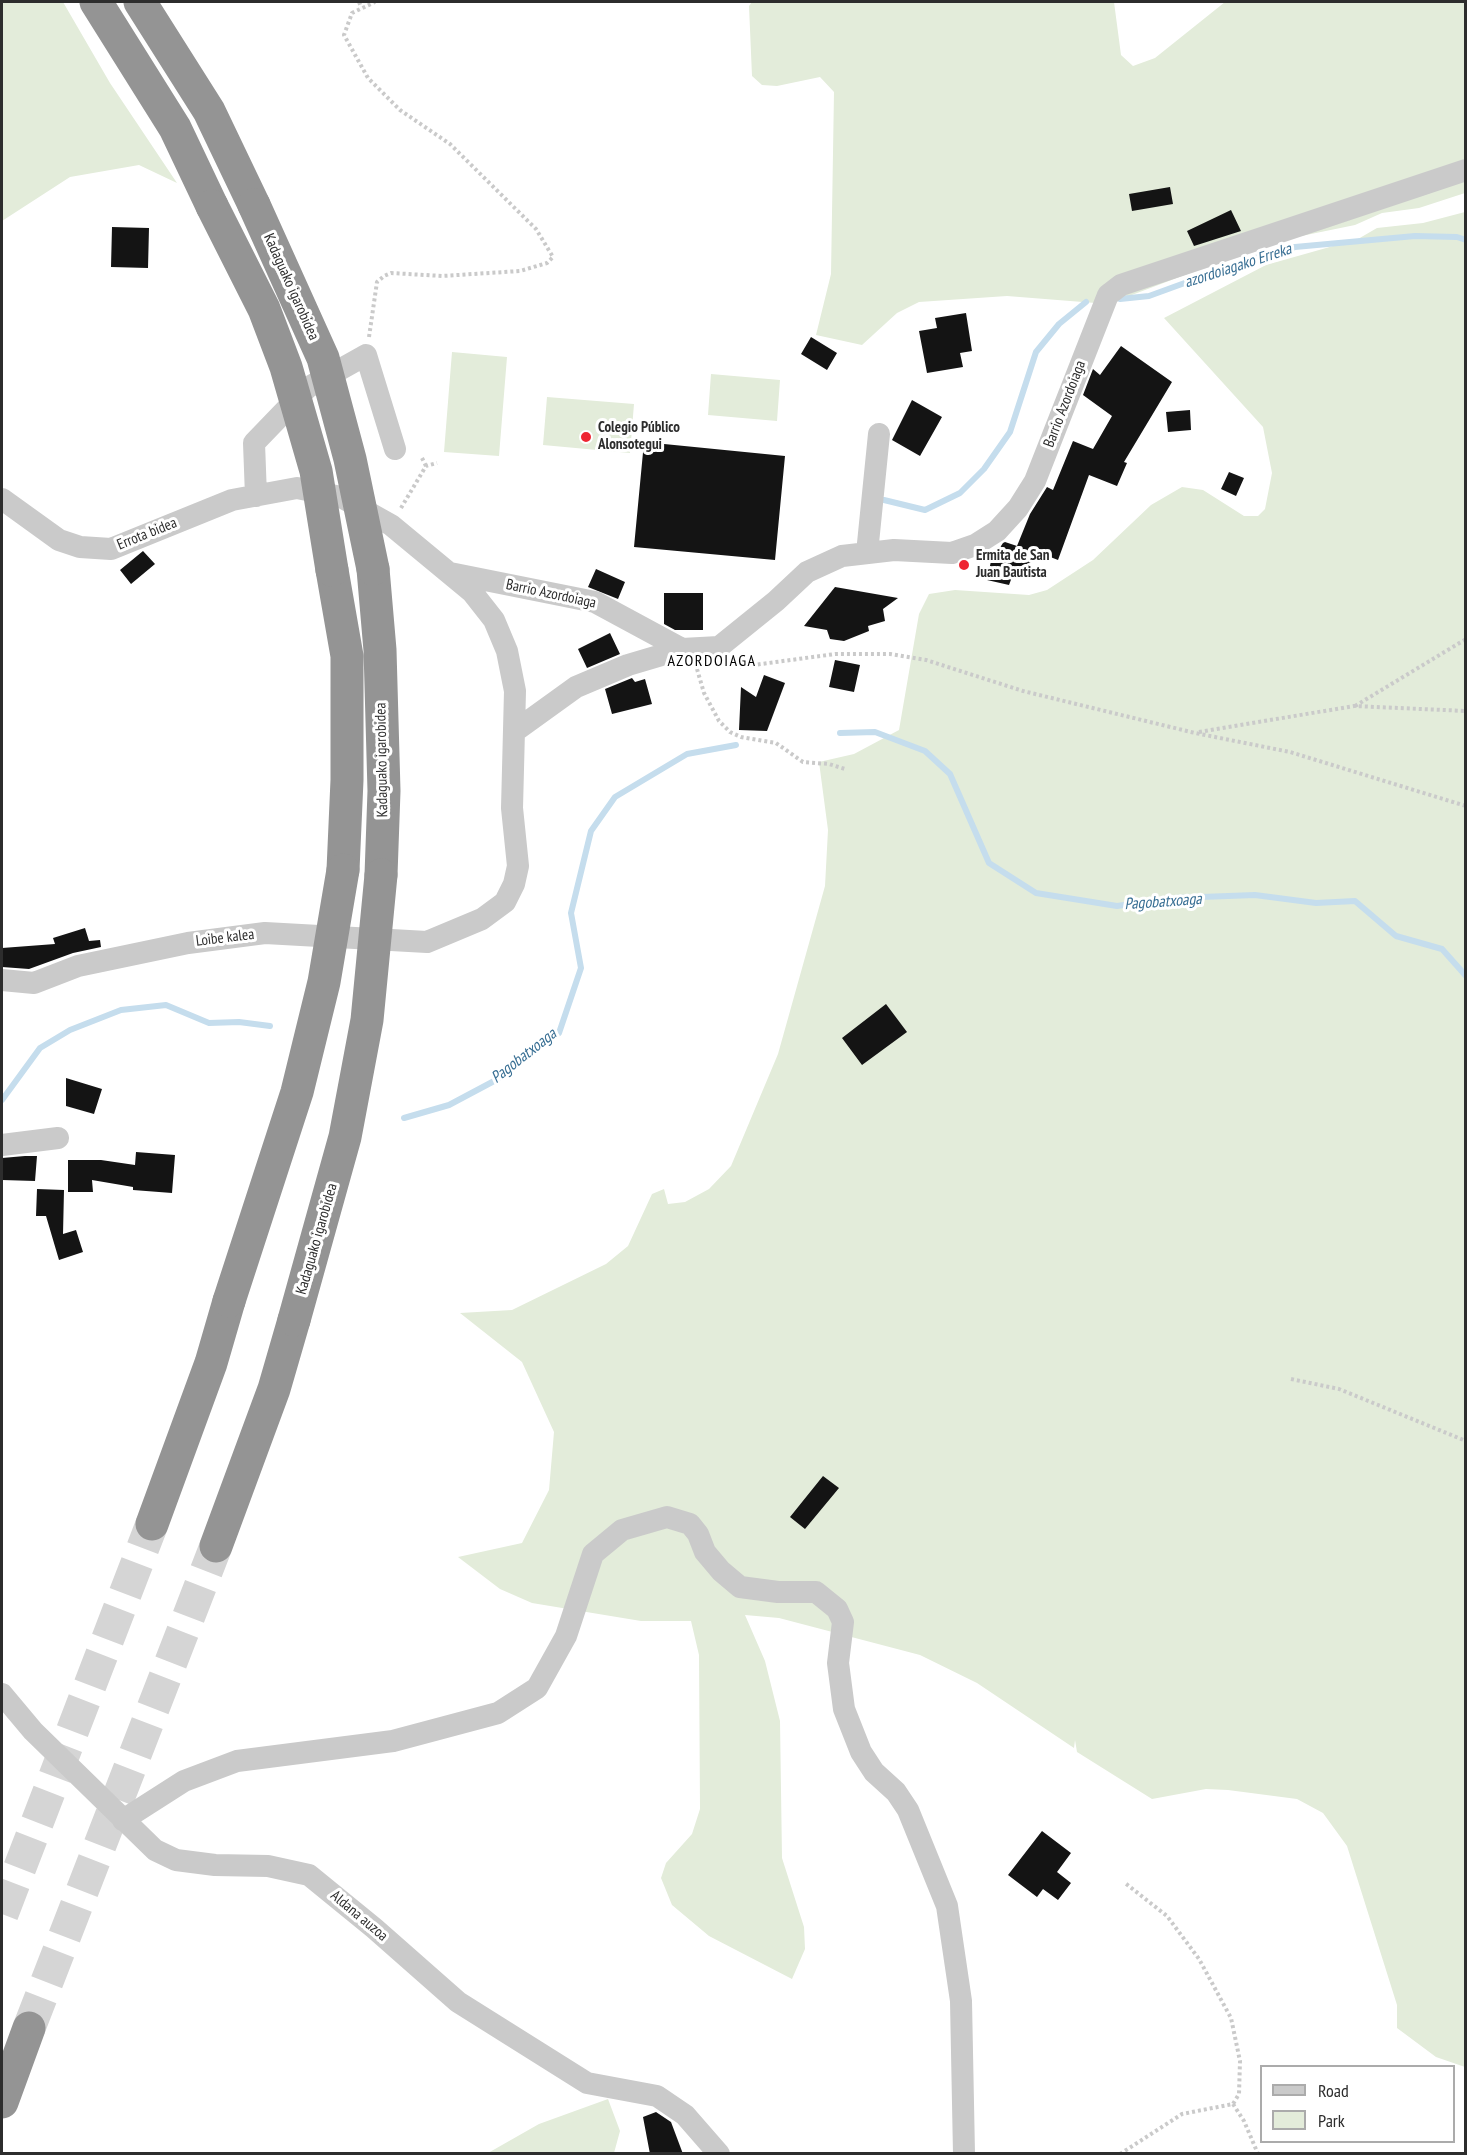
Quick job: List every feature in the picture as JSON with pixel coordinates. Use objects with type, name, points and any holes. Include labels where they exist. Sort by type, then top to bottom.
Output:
[{"type":"highway","points":[[96,2],[175,128],[264,309],[286,367],[316,471],[347,656],[347,780],[343,870],[324,982],[297,1092],[211,1363],[152,1524]]},
{"type":"highway","name":"Kadaguako igarobidea","points":[[140,2],[208,111],[322,357],[350,459],[373,569],[380,650],[384,791],[381,875],[367,1020],[345,1137],[294,1320],[274,1389],[216,1546]]},
{"type":"highway","points":[[2,2102],[29,2028]]},
{"type":"street","name":"Barrio Azordoiaga","points":[[515,731],[576,687],[628,665],[686,648],[719,647],[776,601],[807,572],[842,556],[894,550],[952,553],[975,545],[998,531],[1018,508],[1035,481],[1108,295],[1121,285],[1466,170]]},
{"type":"street","points":[[256,496],[254,443],[307,388],[366,355],[395,449]]},
{"type":"street","points":[[867,553],[879,434]]},
{"type":"street","name":"Barrio Azordoiaga","points":[[232,500],[297,488],[341,496],[392,525],[472,592],[494,620],[507,651],[515,691],[512,808],[518,866],[514,884],[505,902],[482,919],[453,933]]},
{"type":"street","name":"Errota bidea","points":[[2,499],[60,540],[81,547],[111,549],[232,500]]},
{"type":"street","name":"Barrio Azordoiaga","points":[[446,572],[595,602],[686,648]]},
{"type":"street","name":"Loibe kalea","points":[[2,980],[34,983],[89,964],[188,943],[265,933],[406,943],[427,942],[453,933]]},
{"type":"street","points":[[2,1145],[58,1138]]},
{"type":"street","points":[[123,1820],[184,1781],[237,1761],[393,1741],[498,1713],[537,1688],[567,1636],[593,1554],[622,1530],[667,1517],[680,1520],[690,1524],[698,1533],[705,1552],[721,1571],[740,1587],[778,1592],[816,1592],[837,1609],[843,1622],[838,1663],[844,1709],[861,1752],[908,1810],[947,1906],[961,2001],[966,2152]]},
{"type":"street","name":"Aldana auzoa","points":[[2,1694],[33,1731],[155,1850],[176,1860],[215,1865],[268,1866],[309,1875],[374,1928],[458,2002],[587,2083],[657,2096],[685,2115],[719,2154]]},
{"type":"path","points":[[359,2],[361,7]]},
{"type":"path","points":[[366,355],[377,282],[384,276],[391,273],[442,276],[520,271],[547,263],[553,257],[536,229],[450,144],[400,110],[368,78],[344,35],[352,14],[361,7],[375,2]]},
{"type":"path","points":[[422,458],[426,466]]},
{"type":"path","points":[[392,525],[426,466],[437,463]]},
{"type":"path","points":[[1354,706],[1466,639]]},
{"type":"path","points":[[686,648],[704,693],[719,721],[730,732],[741,737],[776,743],[803,762],[829,764],[845,769]]},
{"type":"path","points":[[739,667],[835,654],[890,654],[926,660],[1023,691],[1195,733],[1290,752],[1466,806]]},
{"type":"path","points":[[1195,733],[1354,706],[1466,711]]},
{"type":"path","points":[[1291,1379],[1339,1389],[1466,1441]]},
{"type":"path","points":[[1120,2154],[1182,2114],[1233,2104],[1239,2094],[1240,2061],[1231,2018],[1199,1959],[1167,1916],[1125,1883]]},
{"type":"path","points":[[1233,2104],[1244,2121],[1258,2154]]},
{"type":"green space","points":[[2,2],[63,2],[110,83],[177,183],[139,165],[70,177],[2,221]]},
{"type":"green space","points":[[752,2],[1114,2],[1121,55],[1133,66],[1155,58],[1225,2],[1465,2],[1465,193],[1419,208],[1382,213],[1355,225],[1272,242],[1108,304],[1007,296],[919,302],[897,313],[862,345],[816,335],[831,274],[834,92],[820,77],[777,86],[762,85],[752,76],[749,6]]},
{"type":"green space","points":[[1465,212],[1465,2067],[1436,2057],[1397,2028],[1397,2005],[1347,1846],[1323,1813],[1297,1799],[1228,1790],[1206,1789],[1152,1799],[1077,1752],[1075,1740],[1074,1748],[977,1683],[920,1655],[779,1618],[745,1615],[765,1661],[780,1721],[782,1858],[804,1927],[805,1949],[792,1979],[709,1936],[672,1905],[661,1878],[666,1863],[692,1834],[700,1809],[699,1655],[691,1621],[641,1621],[532,1603],[500,1589],[458,1557],[522,1543],[549,1490],[554,1432],[522,1362],[460,1313],[512,1310],[606,1264],[628,1246],[652,1194],[664,1189],[668,1204],[685,1202],[709,1189],[731,1166],[778,1054],[825,886],[828,830],[819,762],[854,754],[899,730],[919,614],[929,594],[955,590],[1029,595],[1047,590],[1093,560],[1151,505],[1182,487],[1203,490],[1244,516],[1258,516],[1265,509],[1272,473],[1263,427],[1164,318],[1266,265],[1358,239],[1377,228],[1423,223]]},
{"type":"green space","points":[[452,352],[507,357],[499,456],[444,452]]},
{"type":"green space","points":[[711,374],[780,380],[777,421],[708,415]]},
{"type":"green space","points":[[547,397],[634,404],[630,453],[543,445]]},
{"type":"green space","points":[[608,2099],[620,2131],[614,2153],[488,2153],[539,2124]]},
{"type":"building","points":[[1170,187],[1173,204],[1132,211],[1129,194]]},
{"type":"building","points":[[1231,210],[1241,231],[1194,246],[1187,231]]},
{"type":"building","points":[[112,227],[149,228],[148,268],[111,267]]},
{"type":"building","points":[[966,313],[972,351],[960,353],[963,367],[927,373],[919,331],[937,328],[935,318]]},
{"type":"building","points":[[811,337],[837,353],[827,370],[801,354]]},
{"type":"building","points":[[1121,346],[1172,382],[1124,462],[1127,463],[1117,486],[1089,475],[1058,560],[1035,551],[1026,573],[1015,569],[1009,585],[987,580],[991,561],[1003,543],[1017,546],[1030,514],[1047,487],[1053,490],[1073,441],[1093,449],[1112,416],[1083,395],[1093,369],[1100,375]]},
{"type":"building","points":[[912,400],[942,417],[920,456],[892,440]]},
{"type":"building","points":[[1190,410],[1191,430],[1168,432],[1166,412]]},
{"type":"building","points":[[644,442],[785,456],[775,560],[634,547]]},
{"type":"building","points":[[1229,472],[1244,478],[1236,496],[1221,489]]},
{"type":"building","points":[[143,551],[155,564],[131,584],[120,570]]},
{"type":"building","points":[[596,569],[625,582],[618,599],[588,587]]},
{"type":"building","points":[[835,587],[898,598],[883,609],[885,621],[868,626],[869,631],[844,641],[830,639],[827,630],[804,626]]},
{"type":"building","points":[[664,593],[703,593],[703,630],[675,630],[664,624]]},
{"type":"building","points":[[610,633],[620,654],[587,668],[578,649]]},
{"type":"building","points":[[835,660],[860,665],[854,692],[829,687]]},
{"type":"building","points":[[764,675],[785,683],[767,731],[739,730],[741,687],[756,697]]},
{"type":"building","points":[[632,678],[635,682],[645,679],[652,704],[612,714],[605,689]]},
{"type":"building","points":[[85,928],[89,941],[100,940],[101,947],[73,953],[29,969],[2,967],[2,948],[55,944],[53,938]]},
{"type":"building","points":[[886,1004],[907,1032],[862,1065],[842,1038]]},
{"type":"building","points":[[66,1078],[102,1089],[94,1114],[66,1106]]},
{"type":"building","points":[[136,1152],[175,1155],[172,1193],[133,1190],[133,1187],[92,1180],[93,1192],[68,1192],[68,1160],[101,1160],[135,1165]]},
{"type":"building","points":[[37,1156],[35,1181],[2,1180],[2,1158]]},
{"type":"building","points":[[37,1189],[64,1190],[63,1234],[76,1230],[83,1252],[59,1260],[46,1216],[36,1216]]},
{"type":"building","points":[[823,1476],[839,1488],[805,1529],[790,1517]]},
{"type":"building","points":[[1042,1831],[1071,1853],[1057,1872],[1071,1883],[1058,1900],[1043,1889],[1037,1897],[1008,1875]]},
{"type":"building","points":[[656,2112],[671,2122],[683,2154],[650,2154],[643,2117]]},
{"type":"waterway","name":"azordoiagako Erreka","points":[[1120,299],[1149,296],[1245,261],[1295,247],[1415,236],[1457,237],[1466,240]]},
{"type":"waterway","name":"azordoiagako Erreka","points":[[884,500],[925,510],[960,493],[984,469],[1010,432],[1036,352],[1059,324],[1086,302]]},
{"type":"waterway","name":"Pagobatxoaga","points":[[840,733],[875,732],[925,751],[950,774],[989,863],[1036,893],[1117,906],[1174,898],[1255,895],[1316,903],[1355,901],[1396,936],[1442,949],[1466,976]]},
{"type":"waterway","name":"Pagobatxoaga","points":[[404,1118],[449,1105],[496,1080],[559,1033],[581,968],[571,913],[591,831],[615,797],[687,754],[736,745]]},
{"type":"waterway","name":"Pagobatxoaga","points":[[2,1100],[40,1048],[70,1030],[121,1010],[166,1005],[209,1023],[239,1022],[270,1026]]},
{"type":"tunnel","points":[[2,1914],[152,1524]]},
{"type":"tunnel","points":[[29,2028],[216,1546]]},
{"type":"place","name":"Colegio Público Alonsotegui","points":[[586,437]]},
{"type":"place","name":"Ermita de San Juan Bautista","points":[[964,565]]},
{"type":"district","name":"AZORDOIAGA","points":[[712,661]]}]
